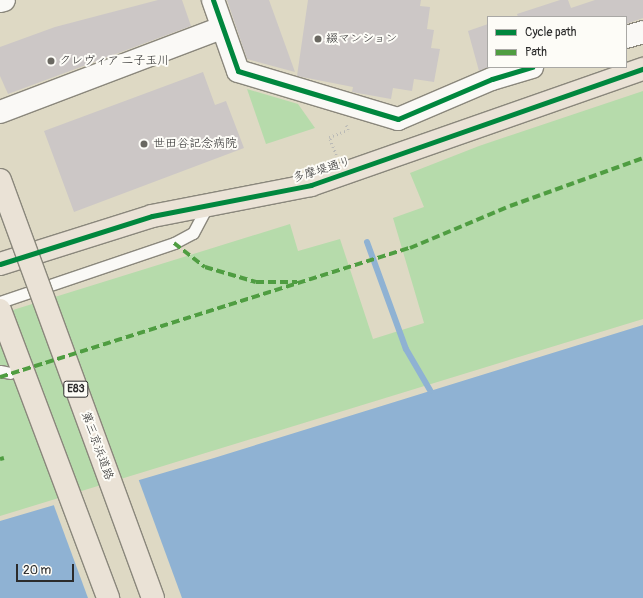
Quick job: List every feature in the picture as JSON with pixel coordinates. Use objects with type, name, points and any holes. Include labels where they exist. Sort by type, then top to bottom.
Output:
[{"type":"main road","name":"多摩堤通り","points":[[0,264],[152,216],[311,185],[643,69]]},
{"type":"main road","name":"第三京浜道路","points":[[0,180],[153,598]]},
{"type":"main road","points":[[0,310],[108,598]]},
{"type":"street","points":[[0,1],[4,0]]},
{"type":"street","points":[[213,0],[221,28],[238,71],[398,119],[492,79],[529,68]]},
{"type":"street","points":[[0,112],[221,28]]},
{"type":"street","points":[[627,37],[643,32]]},
{"type":"lane","points":[[0,302],[174,243],[193,233],[208,205]]},
{"type":"green space","points":[[247,89],[298,104],[315,128],[266,144]]},
{"type":"green space","points":[[643,91],[643,319],[0,516],[0,314],[290,224],[298,251],[340,239],[373,339],[424,323],[393,218],[424,207],[410,173],[479,146]]},
{"type":"water","points":[[643,325],[643,598],[0,598],[0,521],[214,458]]},
{"type":"pier","points":[[138,478],[182,598],[88,598],[53,503]]},
{"type":"building","name":"クレヴィア 二子玉川","points":[[158,0],[182,0],[191,26],[8,94],[0,76],[0,47],[55,27]]},
{"type":"building","points":[[227,0],[269,0],[295,72],[247,59]]},
{"type":"building","points":[[308,0],[421,0],[420,6],[430,7],[427,29],[434,30],[431,48],[440,49],[434,82],[414,79],[412,91],[393,88],[391,99],[352,92],[353,87],[297,76]]},
{"type":"building","points":[[560,0],[568,0],[571,8],[595,0],[643,0],[643,18],[627,24],[627,16],[518,16],[517,14]]},
{"type":"building","points":[[487,24],[487,67],[479,71],[468,31]]},
{"type":"building","points":[[203,72],[215,105],[226,101],[244,148],[74,212],[44,131]]},
{"type":"waterway","points":[[367,242],[406,349],[430,390]]},
{"type":"marked path","points":[[0,377],[410,248],[510,206],[643,158]]},
{"type":"marked path","points":[[174,243],[205,267],[256,282],[297,282]]},
{"type":"marked path","points":[[0,459],[4,458]]},
{"type":"cycle path","points":[[213,0],[238,71],[398,119],[492,79],[529,68]]},
{"type":"cycle path","points":[[0,264],[152,216],[311,185],[643,69]]},
{"type":"place","name":"綴マンション","points":[[318,39]]},
{"type":"place","name":"クレヴィア 二子玉川","points":[[51,61]]},
{"type":"place","name":"世田谷記念病院","points":[[144,144]]}]
